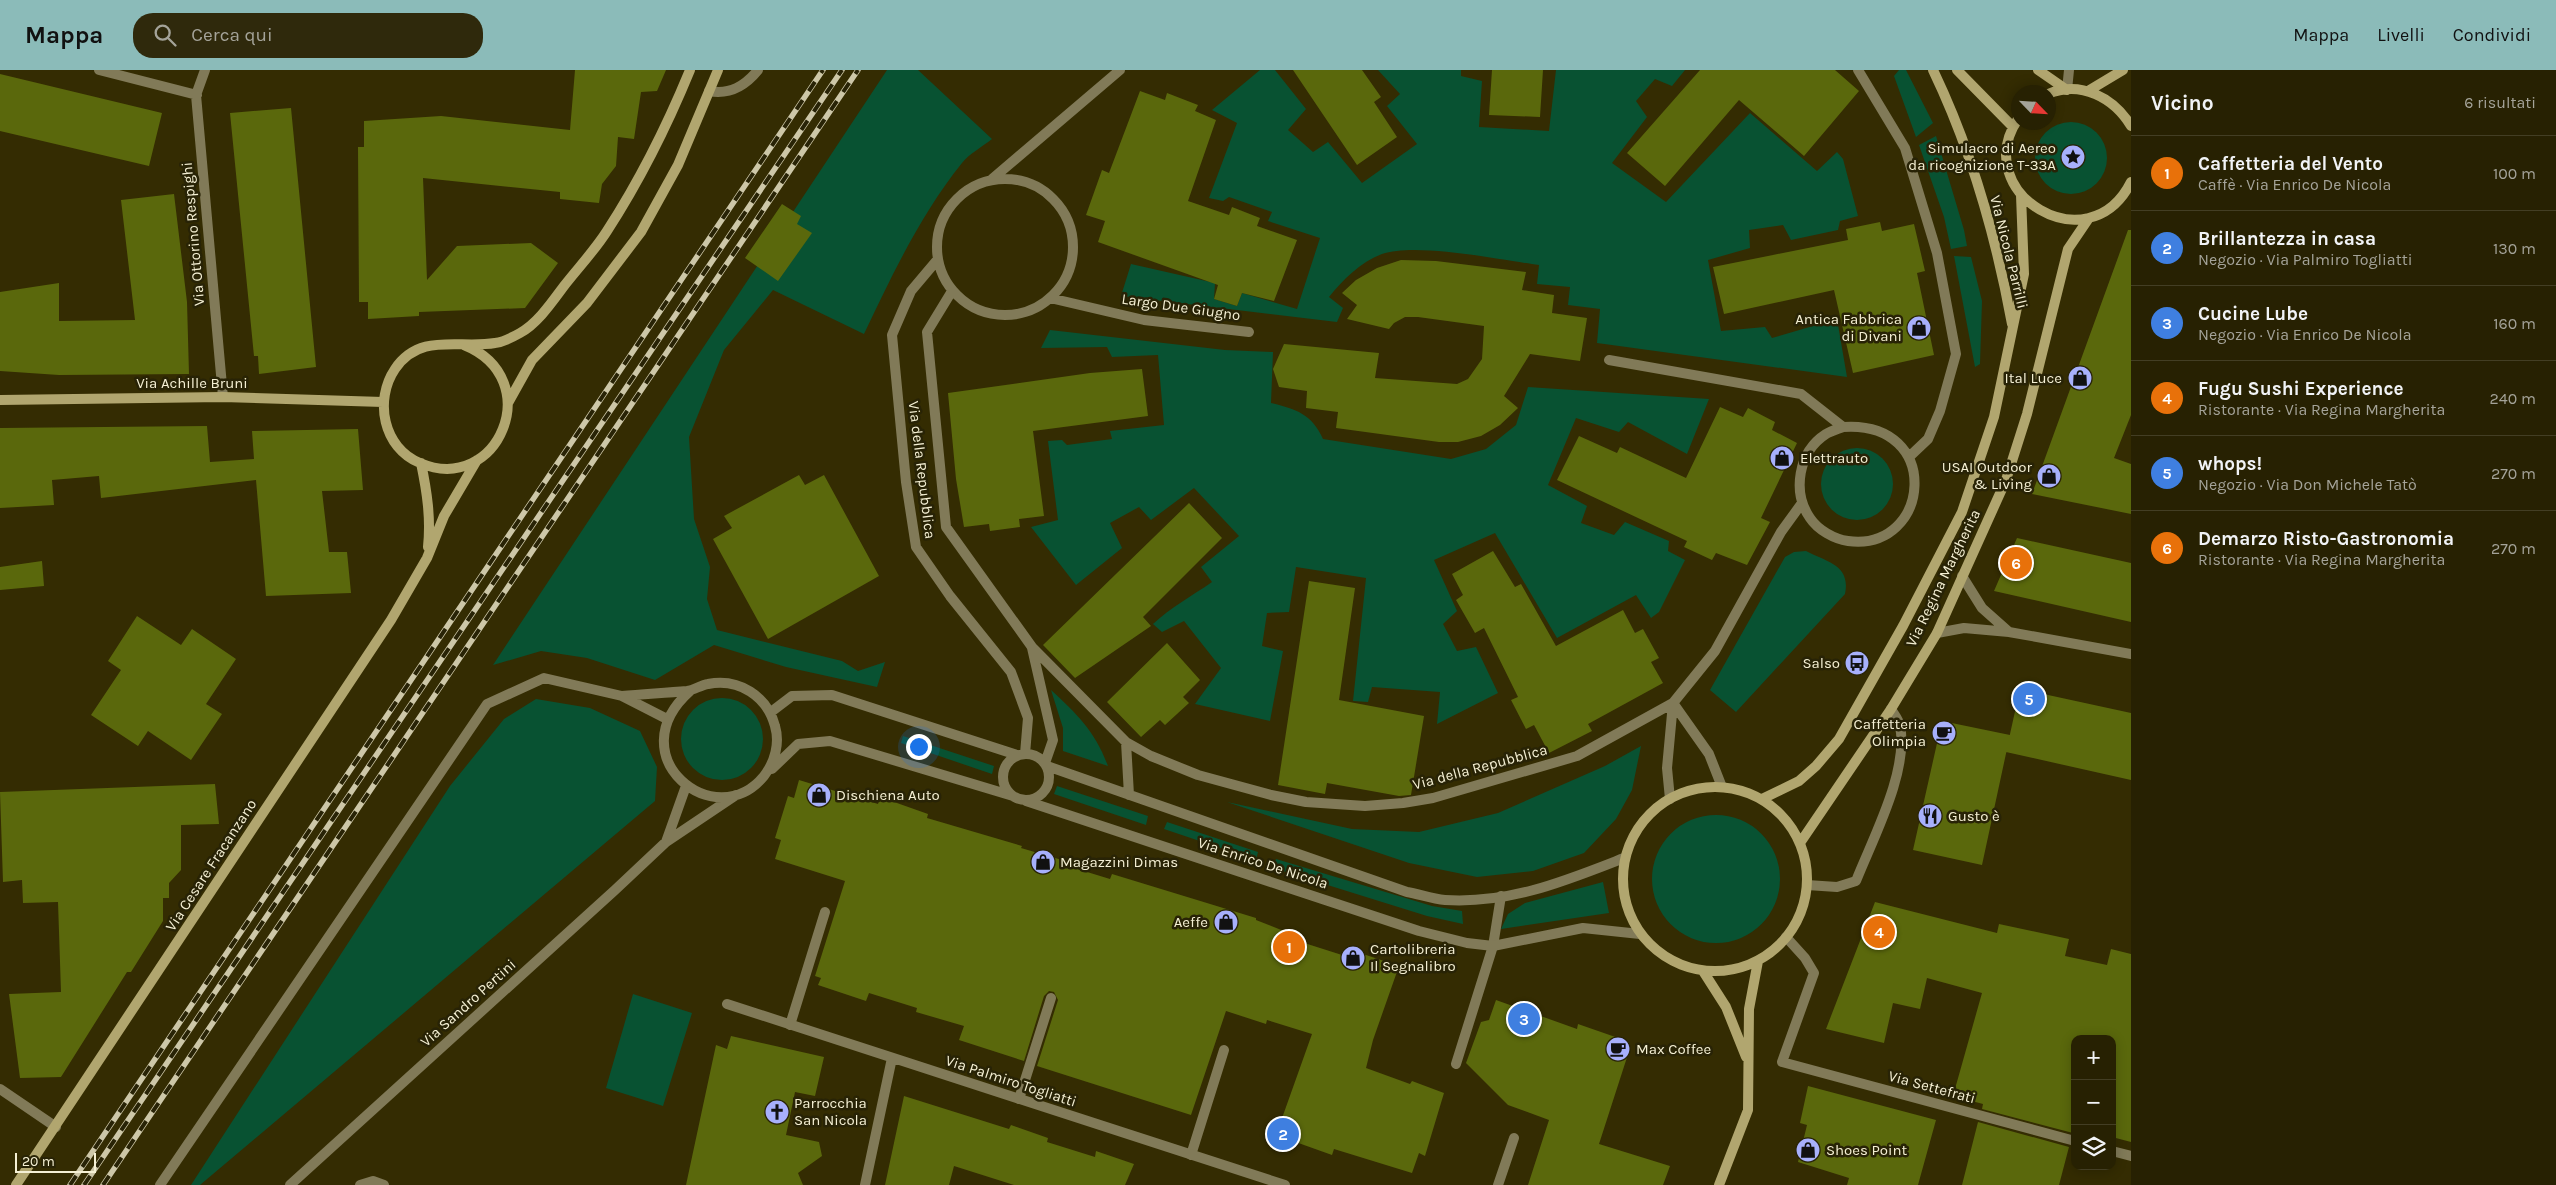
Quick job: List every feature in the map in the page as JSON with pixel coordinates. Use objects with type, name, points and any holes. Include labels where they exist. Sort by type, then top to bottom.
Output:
[{"type":"street","points":[[99,70],[198,95]]},
{"type":"street","name":"Via Ottorino Respighi","points":[[204,70],[198,95],[222,397]]},
{"type":"street","points":[[464,346],[486,357],[495,367],[504,384],[508,403],[508,416],[497,442],[477,460],[459,467],[440,468],[421,464],[408,456],[397,445],[384,417],[383,402],[387,384],[396,367],[410,354],[426,346],[445,343],[464,346],[496,343],[521,333],[542,314],[607,232],[650,158],[690,70]]},
{"type":"street","points":[[508,403],[532,360],[587,303],[641,232],[678,165],[718,70]]},
{"type":"street","points":[[709,91],[722,94],[746,84],[758,70]]},
{"type":"street","points":[[992,179],[1015,179],[1036,185],[1054,199],[1067,217],[1073,238],[1072,260],[1064,281],[1050,298],[1026,312],[1000,316],[981,312],[965,303],[952,291],[943,276],[938,259],[937,238],[947,212],[955,200],[972,187],[992,179],[1120,70]]},
{"type":"street","points":[[1858,70],[1905,148],[1937,253],[1956,354],[1940,410],[1928,439],[1909,457]]},
{"type":"street","name":"Via Nicola Parrilli","points":[[1933,70],[1962,138],[2004,279],[2013,329]]},
{"type":"street","points":[[1956,70],[2011,119]]},
{"type":"street","points":[[2038,70],[2067,90]]},
{"type":"street","points":[[2067,90],[2069,70]]},
{"type":"street","points":[[2088,91],[2123,70]]},
{"type":"street","points":[[2056,92],[2067,90],[2088,91],[2109,100],[2125,116],[2131,126]]},
{"type":"street","points":[[2013,130],[2007,148],[2009,170],[2021,195],[2038,211],[2052,217],[2071,220],[2089,218],[2108,209],[2129,188]]},
{"type":"street","name":"Via Regina Margherita","points":[[1762,799],[1799,780],[1816,766],[1839,739],[1903,626],[1962,512],[1994,417],[2024,274],[2021,195]]},
{"type":"street","name":"Via Regina Margherita","points":[[1800,843],[1891,709],[1936,633],[2006,480],[2027,414],[2068,249],[2089,218]]},
{"type":"street","name":"Via della Repubblica","points":[[938,259],[911,291],[892,335],[906,482],[916,547],[950,596],[1011,672],[1028,718],[1021,754]]},
{"type":"street","name":"Via della Repubblica","points":[[952,291],[927,332],[946,527],[1032,647],[1126,742],[1170,764],[1227,784],[1306,802],[1365,806],[1403,803],[1434,798],[1577,756],[1673,703],[1714,651],[1781,532],[1802,503]]},
{"type":"street","name":"Largo Due Giugno","points":[[1050,298],[1144,320],[1248,332]]},
{"type":"street","points":[[1610,360],[1801,394],[1844,427]]},
{"type":"street","name":"Via Achille Bruni","points":[[0,400],[222,397],[383,402]]},
{"type":"street","points":[[1863,426],[1882,431],[1898,442],[1909,457],[1915,476],[1914,496],[1906,515],[1892,530],[1876,539],[1858,542],[1840,540],[1824,532],[1810,519],[1802,503],[1799,484],[1802,465],[1812,448],[1826,434],[1844,427],[1863,426]]},
{"type":"street","name":"Via Cesare Fracanzano","points":[[16,1185],[391,620],[427,558],[444,516],[477,460]]},
{"type":"street","name":"Via Cesare Fracanzano","points":[[421,464],[428,497],[430,529],[427,558]]},
{"type":"street","points":[[1962,576],[1982,608],[2009,632]]},
{"type":"street","points":[[1936,633],[1964,628],[2009,632],[2131,654]]},
{"type":"street","name":"Via della Repubblica","points":[[1032,647],[1053,740],[1046,765]]},
{"type":"street","points":[[160,1185],[487,704],[544,678],[622,696],[667,719]]},
{"type":"street","points":[[622,696],[690,691],[707,684],[726,682],[744,687],[759,697],[771,712],[776,728],[777,745],[773,761],[764,776],[751,787],[736,795],[719,797],[702,794],[686,786],[674,773],[666,756],[663,738],[667,719],[676,703],[690,691]]},
{"type":"street","name":"Via Enrico De Nicola","points":[[771,712],[792,696],[832,694],[1021,754],[1039,757],[1046,765],[1130,795],[1407,892],[1443,900],[1526,893],[1624,858]]},
{"type":"street","points":[[1673,703],[1709,754],[1722,786]]},
{"type":"street","points":[[1670,799],[1667,768],[1673,703]]},
{"type":"street","points":[[1807,885],[1837,887],[1856,881],[1900,770],[1902,747],[1900,724],[1891,709]]},
{"type":"street","name":"Via Enrico De Nicola","points":[[764,776],[798,744],[830,741],[1013,796],[1419,931],[1467,943],[1493,946],[1583,928],[1640,934]]},
{"type":"street","points":[[1126,742],[1130,795]]},
{"type":"street","points":[[1013,796],[1004,787],[1002,779],[1008,763],[1021,754]]},
{"type":"street","points":[[1026,801],[1034,799],[1047,788],[1050,780],[1046,765]]},
{"type":"street","name":"Via Sandro Pertini","points":[[666,842],[686,786]]},
{"type":"street","points":[[1722,786],[1743,790],[1762,799],[1784,818],[1800,843],[1806,865],[1807,885],[1802,910],[1786,937],[1777,948],[1758,961],[1732,970],[1703,971],[1684,967],[1666,958],[1640,934],[1626,902],[1622,884],[1624,858],[1636,831],[1654,809],[1670,799],[1698,788],[1722,786]]},
{"type":"street","name":"Via Sandro Pertini","points":[[290,1185],[666,842],[736,795]]},
{"type":"street","points":[[1456,1064],[1493,946],[1501,896]]},
{"type":"street","points":[[790,1025],[825,912]]},
{"type":"street","name":"Via Settefrati","points":[[1786,937],[1805,958],[1814,973],[1782,1062],[2071,1140]]},
{"type":"street","points":[[1719,1185],[1748,1110],[1749,1009],[1758,961]]},
{"type":"street","points":[[1703,971],[1726,1007],[1747,1061]]},
{"type":"street","points":[[1019,1099],[1051,998]]},
{"type":"street","name":"Via Palmiro Togliatti","points":[[727,1004],[1286,1185]]},
{"type":"street","points":[[1191,1155],[1224,1050]]},
{"type":"street","points":[[864,1185],[892,1058]]},
{"type":"street","points":[[0,1089],[56,1127]]},
{"type":"street","points":[[1498,1185],[1514,1138]]},
{"type":"street","points":[[2116,1152],[2131,1156]]},
{"type":"street","points":[[360,1185],[372,1181],[384,1185]]},
{"type":"green space","points":[[887,70],[918,70],[992,139],[965,160],[933,203],[897,267],[864,334],[773,290],[724,350],[689,437],[694,519],[710,567],[707,599],[717,630],[842,661],[858,671],[885,662],[877,687],[786,667],[714,645],[655,680],[587,658],[541,651],[493,665]]},
{"type":"green space","points":[[1260,70],[1275,70],[1306,109],[1288,130],[1313,152],[1328,142],[1362,183],[1417,144],[1387,106],[1400,94],[1378,70],[1461,70],[1461,76],[1482,81],[1479,127],[1549,131],[1556,70],[1685,70],[1672,86],[1655,79],[1636,101],[1647,117],[1612,163],[1666,202],[1750,113],[1817,171],[1837,152],[1843,159],[1858,216],[1840,221],[1838,230],[1791,240],[1783,225],[1749,230],[1750,248],[1708,260],[1721,331],[1765,327],[1772,338],[1837,319],[1847,377],[1597,343],[1600,309],[1568,305],[1570,287],[1537,284],[1539,265],[1459,253],[1416,250],[1397,251],[1374,257],[1346,278],[1329,297],[1343,308],[1337,322],[1121,296],[1131,264],[1215,283],[1214,299],[1237,306],[1242,293],[1297,309],[1320,238],[1268,221],[1272,212],[1229,197],[1223,201],[1209,198],[1237,123],[1212,110]]},
{"type":"green space","points":[[1899,70],[1906,70],[1933,123],[1916,137],[1894,76]]},
{"type":"green space","points":[[2064,123],[2078,123],[2091,128],[2101,138],[2106,151],[2106,165],[2101,178],[2091,188],[2078,193],[2064,193],[2051,188],[2041,178],[2036,165],[2036,151],[2041,138],[2049,130],[2056,130],[2056,126]]},
{"type":"green space","points":[[1936,136],[1967,246],[1951,249],[1944,217],[1919,145]]},
{"type":"green space","points":[[1954,256],[1971,257],[1982,301],[1980,364],[1975,367]]},
{"type":"green space","points":[[1050,330],[1225,350],[1273,352],[1271,403],[1296,410],[1308,418],[1323,439],[1451,459],[1486,449],[1516,425],[1528,387],[1709,399],[1687,454],[1628,422],[1619,432],[1576,418],[1548,485],[1587,506],[1581,523],[1614,535],[1625,522],[1669,541],[1668,551],[1685,560],[1659,612],[1651,618],[1636,595],[1557,638],[1495,533],[1434,560],[1457,611],[1443,624],[1457,651],[1476,647],[1498,693],[1437,724],[1440,692],[1372,687],[1368,702],[1353,701],[1366,578],[1296,567],[1289,612],[1267,613],[1262,646],[1283,651],[1270,721],[1195,704],[1221,668],[1184,621],[1162,632],[1153,624],[1174,607],[1212,582],[1201,567],[1239,536],[1194,488],[1151,520],[1139,507],[1110,523],[1122,548],[1076,585],[1031,527],[1058,520],[1048,441],[1062,440],[1067,445],[1112,439],[1110,431],[1164,425],[1158,355],[1112,357],[1107,347],[1041,348]]},
{"type":"green space","points":[[1864,448],[1883,458],[1891,470],[1893,484],[1891,498],[1883,510],[1871,518],[1850,520],[1831,510],[1823,498],[1821,477],[1831,458],[1843,450]]},
{"type":"green space","points":[[1806,551],[1836,566],[1841,571],[1846,584],[1845,594],[1736,712],[1710,690],[1785,557],[1794,552]]},
{"type":"green space","points":[[1051,690],[1069,707],[1091,733],[1108,766],[1063,751],[1063,728]]},
{"type":"green space","points":[[722,698],[738,701],[751,710],[760,723],[763,739],[760,755],[751,768],[738,777],[722,780],[706,777],[693,768],[684,755],[681,739],[684,723],[693,710],[706,701]]},
{"type":"green space","points":[[536,699],[590,708],[640,731],[657,767],[655,801],[200,1185],[191,1185],[450,786],[504,719]]},
{"type":"green space","points":[[903,736],[994,766],[992,774],[901,743]]},
{"type":"green space","points":[[1641,746],[1632,790],[1616,819],[1584,853],[1533,871],[1477,877],[1409,863],[1227,802],[1352,829],[1419,832],[1498,813],[1605,766]]},
{"type":"green space","points":[[1057,786],[1148,816],[1146,825],[1054,794]]},
{"type":"green space","points":[[1716,815],[1741,819],[1762,833],[1776,854],[1780,879],[1776,904],[1762,925],[1741,939],[1716,943],[1691,939],[1670,925],[1656,904],[1652,879],[1656,854],[1670,833],[1691,819]]},
{"type":"green space","points":[[1167,822],[1258,852],[1256,860],[1164,829]]},
{"type":"green space","points":[[1276,859],[1432,906],[1462,911],[1463,924],[1427,916],[1273,868]]},
{"type":"green space","points":[[1603,882],[1609,913],[1501,929],[1508,914],[1525,903]]},
{"type":"green space","points":[[633,994],[692,1013],[663,1106],[606,1088]]},
{"type":"building","points":[[575,70],[666,70],[657,91],[641,92],[634,139],[618,137],[616,166],[602,184],[599,203],[560,199],[560,192],[423,178],[427,280],[457,246],[531,243],[558,263],[525,308],[419,312],[419,316],[368,319],[368,302],[359,302],[358,147],[364,147],[364,121],[441,116],[570,130]]},
{"type":"building","points":[[1293,70],[1362,70],[1381,97],[1374,102],[1397,137],[1357,165]]},
{"type":"building","points":[[1492,70],[1543,70],[1540,117],[1489,115]]},
{"type":"building","points":[[1700,70],[1835,70],[1859,91],[1804,156],[1739,100],[1665,186],[1627,153]]},
{"type":"building","points":[[0,74],[162,113],[149,166],[0,131]]},
{"type":"building","points":[[1140,91],[1165,100],[1167,93],[1198,105],[1195,111],[1216,120],[1188,201],[1229,215],[1232,207],[1260,218],[1257,226],[1297,240],[1274,301],[1242,293],[1237,306],[1214,299],[1218,285],[1098,242],[1105,221],[1086,215],[1102,170],[1109,173]]},
{"type":"building","points":[[291,108],[316,367],[259,374],[258,356],[254,356],[230,113]]},
{"type":"building","points":[[174,194],[187,302],[189,374],[59,375],[0,371],[0,292],[59,283],[59,321],[135,320],[121,200]]},
{"type":"building","points":[[782,204],[801,216],[797,224],[812,233],[778,281],[745,258]]},
{"type":"building","points":[[1880,222],[1882,231],[1914,224],[1925,271],[1917,273],[1934,355],[1853,373],[1834,290],[1724,314],[1713,267],[1848,240],[1846,229]]},
{"type":"building","points":[[2128,230],[2131,230],[2131,415],[2114,458],[2131,464],[2131,514],[2032,494]]},
{"type":"building","points":[[1401,260],[1436,261],[1526,272],[1522,290],[1554,295],[1552,313],[1587,318],[1580,361],[1530,354],[1504,396],[1518,408],[1500,425],[1481,436],[1458,442],[1439,442],[1336,428],[1338,412],[1306,408],[1307,391],[1279,387],[1273,369],[1284,344],[1379,353],[1375,378],[1457,384],[1468,379],[1482,359],[1484,326],[1405,317],[1394,323],[1389,329],[1347,319],[1357,305],[1342,293],[1356,280],[1377,268]]},
{"type":"building","points":[[1142,369],[1148,416],[1033,431],[1044,516],[1019,519],[1020,527],[990,531],[989,524],[964,527],[956,479],[948,393],[1090,373]]},
{"type":"building","points":[[1720,407],[1743,417],[1748,408],[1775,422],[1772,430],[1797,443],[1761,518],[1770,522],[1747,565],[1716,553],[1712,560],[1684,547],[1687,541],[1557,480],[1579,436],[1617,453],[1620,447],[1686,478]]},
{"type":"building","points":[[207,426],[210,462],[254,459],[252,431],[358,429],[363,490],[322,491],[329,552],[347,552],[351,593],[266,596],[256,480],[101,498],[99,476],[52,480],[54,505],[0,508],[0,428]]},
{"type":"building","points":[[799,475],[805,485],[824,475],[879,576],[768,639],[713,539],[732,528],[724,516]]},
{"type":"building","points":[[1189,503],[1222,538],[1143,617],[1151,626],[1075,678],[1043,645]]},
{"type":"building","points":[[2017,538],[2131,563],[2131,622],[1994,591]]},
{"type":"building","points":[[1493,551],[1515,587],[1521,584],[1556,646],[1623,610],[1635,633],[1643,629],[1659,658],[1651,662],[1663,683],[1588,724],[1592,731],[1549,753],[1534,725],[1526,729],[1511,700],[1518,697],[1484,628],[1475,633],[1456,600],[1463,595],[1452,574]]},
{"type":"building","points":[[42,561],[44,586],[0,590],[0,567]]},
{"type":"building","points":[[1309,581],[1355,588],[1339,700],[1424,716],[1411,795],[1399,796],[1327,783],[1325,794],[1278,785]]},
{"type":"building","points":[[137,616],[181,645],[192,629],[236,659],[206,704],[222,714],[191,760],[148,731],[138,746],[91,715],[121,670],[108,661]]},
{"type":"building","points":[[1167,643],[1200,680],[1183,697],[1189,703],[1165,725],[1160,720],[1141,737],[1107,702]]},
{"type":"building","points":[[2020,689],[2131,713],[2131,780],[2006,752]]},
{"type":"building","points":[[1942,721],[2010,735],[1982,865],[1913,850]]},
{"type":"building","points":[[799,780],[878,804],[880,797],[928,814],[927,818],[1062,860],[1061,864],[1110,879],[1112,874],[1256,918],[1256,920],[1299,937],[1298,941],[1342,955],[1345,948],[1399,966],[1373,1040],[1366,1068],[1410,1084],[1412,1081],[1444,1093],[1425,1156],[1419,1153],[1412,1173],[1334,1149],[1332,1155],[1276,1135],[1312,1034],[1267,1020],[1266,1024],[1226,1011],[1191,1115],[1037,1066],[1058,1000],[1054,992],[1049,991],[1044,996],[1024,1061],[959,1040],[964,1026],[916,1012],[917,1008],[869,993],[866,1001],[818,985],[821,978],[815,976],[845,881],[775,859],[781,840],[775,838],[788,796],[794,798]]},
{"type":"building","points":[[215,784],[219,824],[181,825],[181,870],[169,883],[169,898],[163,898],[163,921],[131,972],[127,972],[61,1077],[20,1078],[9,994],[61,992],[58,902],[23,903],[22,880],[3,882],[0,792]]},
{"type":"building","points":[[1875,902],[1997,933],[1999,924],[2069,939],[2065,956],[2107,965],[2111,949],[2131,954],[2131,1142],[2116,1138],[2116,1035],[2071,1035],[2071,1132],[1982,1109],[1983,1104],[1953,1096],[1982,993],[1927,978],[1920,1009],[1893,1003],[1884,1043],[1826,1029]]},
{"type":"building","points":[[1496,1000],[1577,1029],[1578,1024],[1624,1040],[1622,1046],[1630,1048],[1599,1144],[1670,1166],[1663,1185],[1528,1185],[1549,1120],[1508,1105],[1466,1063],[1481,1022],[1489,1020]]},
{"type":"building","name":"Parrocchia San Nicola","points":[[731,1036],[824,1057],[815,1096],[795,1092],[786,1135],[819,1142],[822,1156],[798,1173],[803,1185],[686,1185],[716,1045],[727,1049]]},
{"type":"building","points":[[1808,1086],[1936,1120],[1918,1185],[1847,1185],[1849,1178],[1798,1162],[1807,1125],[1800,1123]]},
{"type":"building","points":[[904,1096],[1009,1129],[1011,1125],[1048,1138],[1047,1142],[1095,1157],[1096,1151],[1134,1164],[1125,1185],[1014,1185],[954,1166],[949,1185],[885,1185]]},
{"type":"building","points":[[1978,1122],[2069,1147],[2059,1185],[1962,1185]]},
{"type":"railway","points":[[70,1185],[823,70]]},
{"type":"railway","points":[[84,1185],[842,70]]},
{"type":"railway","points":[[103,1185],[858,70]]},
{"type":"place","name":"Simulacro di Aereo da ricognizione T-33A","points":[[2073,157]]},
{"type":"place","name":"Antica Fabbrica di Divani","points":[[1919,328]]},
{"type":"place","name":"Ital Luce","points":[[2080,378]]},
{"type":"place","name":"Elettrauto","points":[[1782,458]]},
{"type":"place","name":"USAI Outdoor & Living","points":[[2049,476]]},
{"type":"place","name":"Demarzo Risto-Gastronomia","points":[[2016,563]]},
{"type":"place","name":"Salso","points":[[1857,663]]},
{"type":"place","name":"whops!","points":[[2029,699]]},
{"type":"place","name":"Caffetteria Olimpia","points":[[1944,733]]},
{"type":"place","name":"Dischiena Auto","points":[[819,795]]},
{"type":"place","name":"Gusto è","points":[[1930,816]]},
{"type":"place","name":"Magazzini Dimas","points":[[1043,862]]},
{"type":"place","name":"Aeffe","points":[[1226,922]]},
{"type":"place","name":"Fugu Sushi Experience","points":[[1879,932]]},
{"type":"place","name":"Caffetteria del Vento","points":[[1289,947]]},
{"type":"place","name":"Cartolibreria Il Segnalibro","points":[[1353,958]]},
{"type":"place","name":"Cucine Lube","points":[[1524,1019]]},
{"type":"place","name":"Max Coffee","points":[[1618,1049]]},
{"type":"place","name":"Parrocchia San Nicola","points":[[777,1112]]},
{"type":"place","name":"Brillantezza in casa","points":[[1283,1134]]},
{"type":"place","name":"Shoes Point","points":[[1808,1150]]}]
